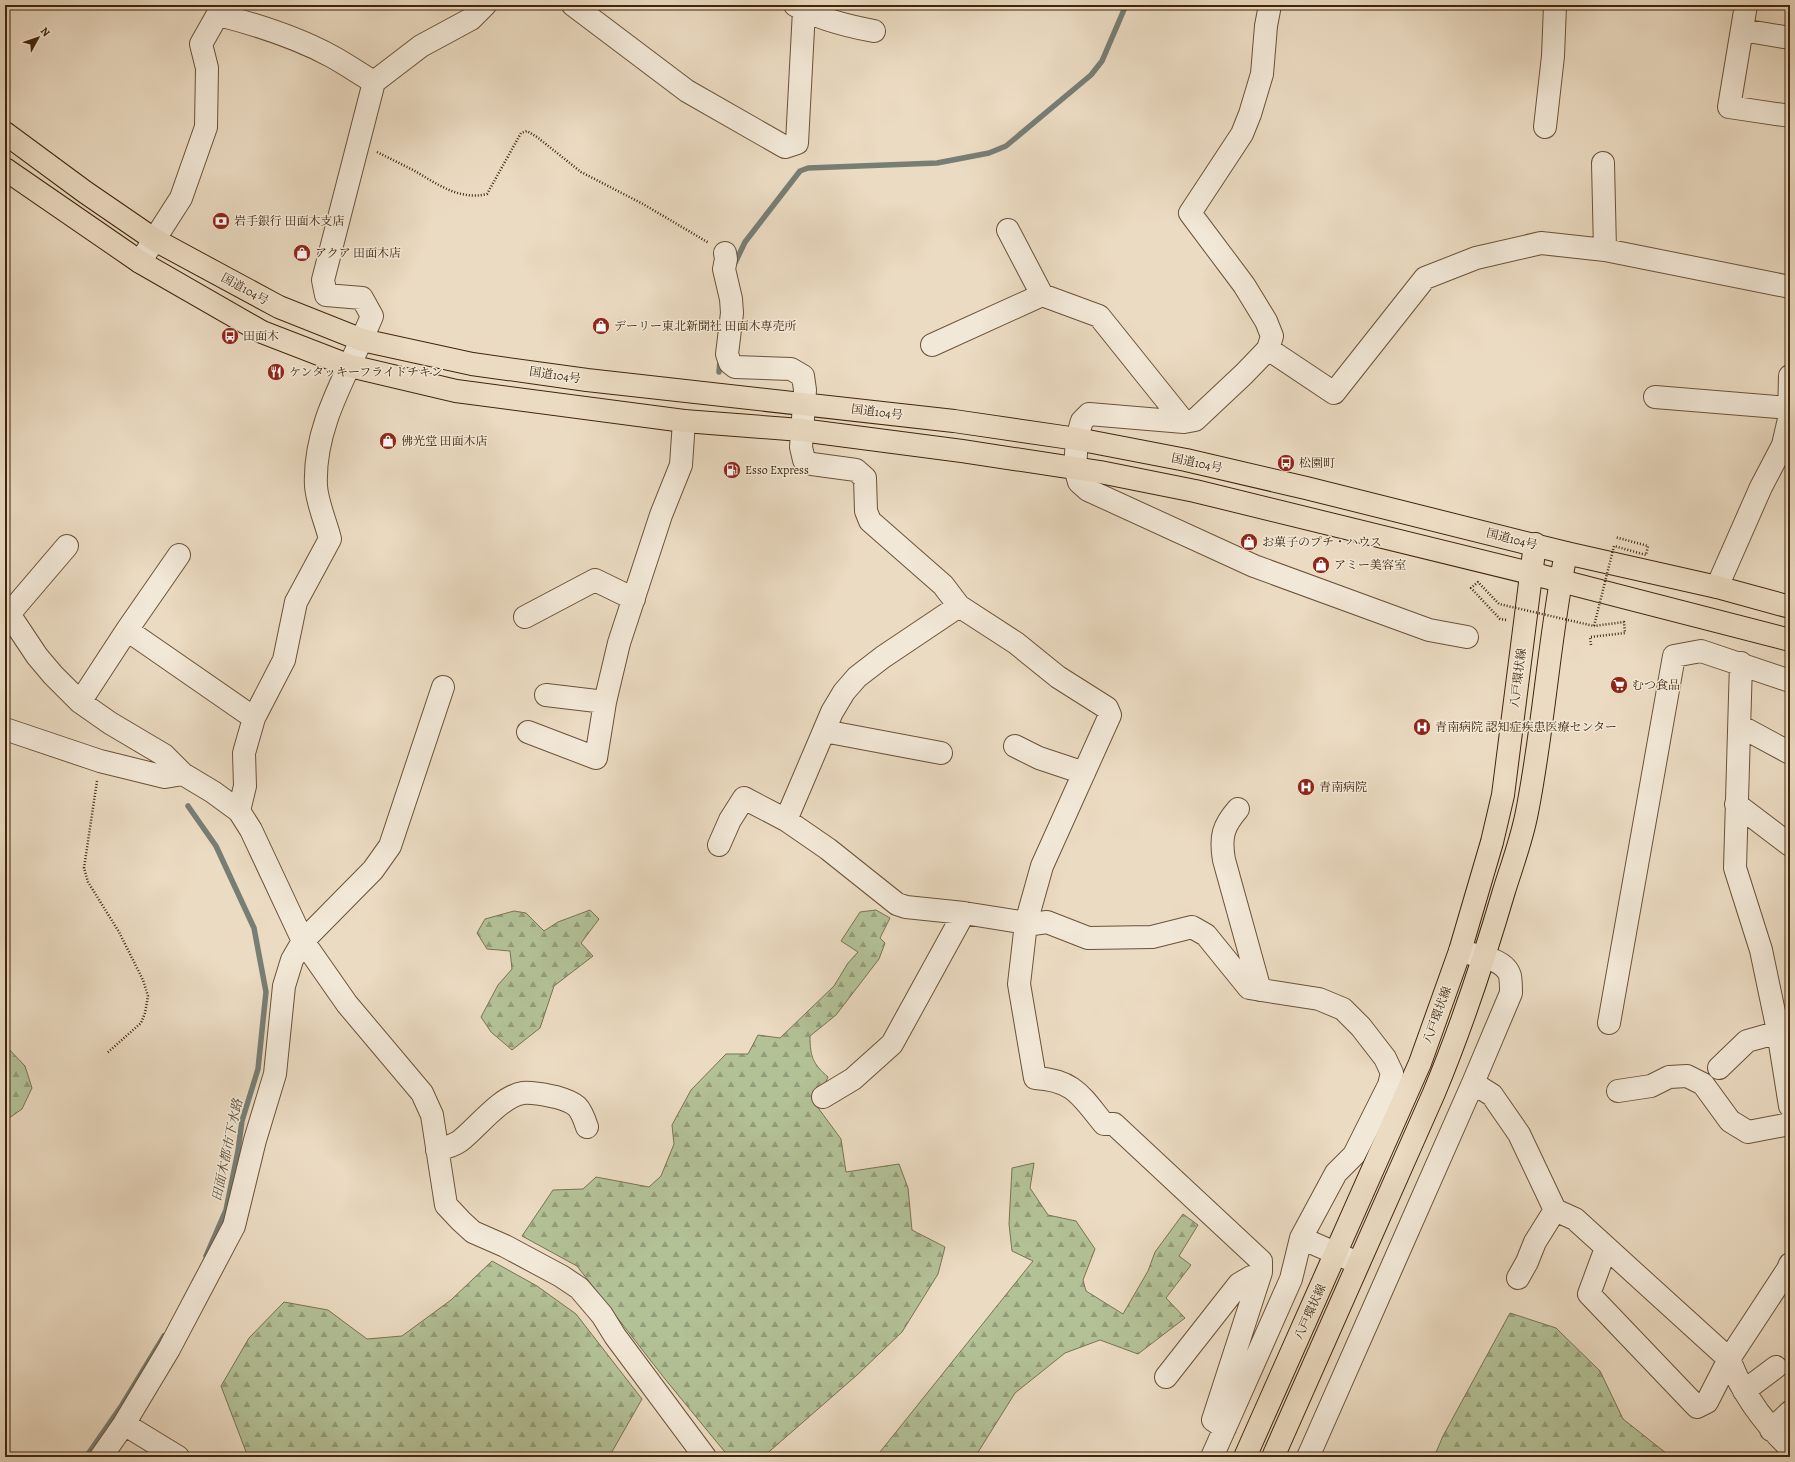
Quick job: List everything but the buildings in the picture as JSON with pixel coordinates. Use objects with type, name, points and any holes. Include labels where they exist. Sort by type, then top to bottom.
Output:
[{"type":"main road","name":"国道104号","points":[[5,133],[84,192],[155,240],[279,308],[362,340],[472,364],[587,380],[954,421],[1077,439],[1186,460],[1535,544],[1566,553],[1718,587],[1790,607]]},
{"type":"main road","points":[[5,169],[140,262],[262,332],[350,366],[456,391],[684,421],[801,430],[962,451],[1075,468],[1196,491],[1530,573],[1790,640]]},
{"type":"main road","name":"八戸環状線","points":[[1245,1457],[1420,1063],[1460,951],[1492,842],[1503,795],[1530,573],[1535,544]]},
{"type":"main road","name":"八戸環状線","points":[[1273,1457],[1434,1093],[1459,1032],[1484,958],[1527,814],[1539,747],[1560,581],[1566,553]]},
{"type":"street","points":[[239,811],[245,786],[244,753],[254,718],[284,660],[296,602],[330,539],[316,487],[318,448],[333,401],[372,316],[362,298],[326,296],[322,280],[374,82],[421,46],[471,18],[485,5]]},
{"type":"street","points":[[573,5],[687,91],[785,147],[796,143],[799,8],[850,27],[874,31]]},
{"type":"street","points":[[1270,5],[1266,26],[1262,74],[1250,114],[1242,134],[1190,213],[1244,284],[1266,321],[1272,336],[1268,349],[1195,420],[1184,422],[1089,414],[1082,421],[1077,439],[1075,468],[1079,482],[1088,490],[1254,566],[1429,630],[1467,638]]},
{"type":"street","points":[[1545,127],[1553,56],[1555,5]]},
{"type":"street","points":[[1746,5],[1729,107],[1790,116]]},
{"type":"street","points":[[140,262],[182,198],[206,127],[206,68],[201,44],[221,10],[293,38],[331,56],[374,82]]},
{"type":"street","points":[[1742,30],[1790,38]]},
{"type":"street","points":[[1603,163],[1605,250]]},
{"type":"street","points":[[1008,230],[1042,295],[1099,316],[1184,422]]},
{"type":"street","points":[[1268,349],[1334,393],[1425,278],[1476,258],[1542,243],[1605,250],[1790,287]]},
{"type":"street","points":[[725,253],[726,259],[724,269],[731,299],[732,313],[727,354],[730,363],[735,368],[791,369],[803,376],[805,383],[801,447],[804,460],[812,464],[856,470],[865,478],[866,511],[870,521],[943,585],[958,606],[1016,643],[1058,677],[1107,708],[1110,715],[1042,866],[1026,923],[1020,984],[1035,1078],[1052,1079],[1070,1087],[1080,1094],[1104,1124],[1114,1124],[1261,1261],[1259,1277],[1213,1420],[1225,1428]]},
{"type":"street","points":[[932,345],[1042,295]]},
{"type":"street","points":[[1718,587],[1761,487],[1783,445],[1789,419],[1790,376]]},
{"type":"street","points":[[1655,397],[1789,408]]},
{"type":"street","points":[[528,732],[596,758],[605,702],[619,643],[661,515],[680,465],[684,421]]},
{"type":"street","points":[[67,546],[7,611],[37,656],[53,675],[80,702],[110,723],[164,755],[183,774],[213,792],[239,811],[251,830],[303,941],[347,1004],[422,1093],[432,1115],[446,1205],[473,1232],[505,1246],[562,1276],[579,1288],[602,1316],[615,1336],[705,1457]]},
{"type":"street","points":[[80,702],[127,630],[180,555]]},
{"type":"street","points":[[525,617],[595,580],[634,599]]},
{"type":"street","points":[[786,820],[832,712],[844,692],[857,677],[883,657],[958,606]]},
{"type":"street","points":[[127,630],[254,718]]},
{"type":"street","points":[[1609,1023],[1674,656],[1701,651],[1741,663],[1790,681]]},
{"type":"street","points":[[1741,663],[1735,868],[1784,1030],[1790,1106]]},
{"type":"street","points":[[101,1457],[124,1424],[169,1349],[234,1226],[254,1140],[275,1074],[284,986],[292,960],[303,941],[373,870],[390,846],[443,687]]},
{"type":"street","points":[[546,695],[605,702]]},
{"type":"street","points":[[1740,726],[1790,753]]},
{"type":"street","points":[[5,729],[100,761],[165,777],[183,774]]},
{"type":"street","points":[[824,731],[941,753]]},
{"type":"street","points":[[1016,746],[1039,758],[1084,773]]},
{"type":"street","points":[[719,845],[730,820],[744,798],[786,820],[828,849],[896,904],[906,907],[964,913],[1026,923],[1047,922],[1088,938],[1152,937],[1192,927],[1206,935],[1249,988],[1319,999],[1343,1009],[1361,1027],[1385,1058],[1392,1073],[1389,1085],[1354,1155],[1336,1173],[1301,1238],[1291,1279],[1212,1457]]},
{"type":"street","points":[[1736,804],[1790,845]]},
{"type":"street","points":[[1238,809],[1228,821],[1224,831],[1222,847],[1224,860],[1260,990]]},
{"type":"street","points":[[823,1097],[853,1079],[892,1044],[964,913]]},
{"type":"street","points":[[1308,1457],[1473,1083],[1511,993],[1510,977],[1507,969],[1499,963],[1460,951]]},
{"type":"street","points":[[1719,1068],[1747,1042],[1784,1030]]},
{"type":"street","points":[[1618,1091],[1651,1086],[1669,1077],[1687,1076],[1703,1084],[1730,1122],[1748,1132],[1790,1124]]},
{"type":"street","points":[[1473,1083],[1492,1095],[1519,1134],[1555,1210],[1575,1219],[1729,1358],[1736,1378],[1744,1391],[1771,1430],[1790,1448]]},
{"type":"street","points":[[437,1150],[447,1148],[459,1142],[500,1105],[512,1097],[523,1093],[546,1095],[572,1101],[582,1112],[587,1127]]},
{"type":"street","points":[[1518,1278],[1527,1262],[1535,1242],[1555,1210]]},
{"type":"street","points":[[1301,1238],[1358,1263]]},
{"type":"street","points":[[1606,1248],[1589,1294],[1697,1407],[1707,1402],[1729,1358],[1789,1268]]},
{"type":"street","points":[[1166,1377],[1239,1284],[1251,1277],[1259,1277]]},
{"type":"street","points":[[1744,1391],[1776,1367]]},
{"type":"street","points":[[1771,1430],[1790,1412]]},
{"type":"street","points":[[124,1424],[178,1457]]},
{"type":"path","points":[[357,148],[374,151],[453,192],[467,196],[479,196],[487,194],[521,133],[527,132],[537,137],[581,172],[643,204],[725,253]]},
{"type":"path","points":[[1594,626],[1614,546],[1646,555],[1648,546],[1616,537]]},
{"type":"path","points":[[1506,620],[1500,619],[1471,588],[1478,582],[1499,604],[1594,626],[1624,622],[1625,633],[1590,638],[1592,645]]},
{"type":"path","points":[[100,761],[84,868],[88,882],[119,932],[143,980],[148,996],[146,1013],[141,1024],[107,1053]]},
{"type":"green space","points":[[590,910],[599,919],[581,943],[593,956],[554,986],[540,1028],[512,1050],[491,1032],[481,1017],[498,985],[512,969],[510,951],[487,949],[477,933],[485,919],[514,911],[526,913],[544,931],[558,922]]},
{"type":"green space","points":[[876,910],[890,918],[880,938],[885,943],[879,959],[836,1015],[810,1036],[813,1060],[828,1077],[816,1105],[841,1139],[846,1172],[899,1164],[908,1188],[912,1230],[945,1247],[938,1274],[902,1332],[857,1375],[763,1457],[729,1457],[665,1379],[577,1266],[522,1236],[553,1190],[583,1189],[596,1177],[649,1187],[661,1176],[674,1144],[672,1125],[691,1090],[726,1054],[748,1054],[758,1035],[780,1038],[834,986],[848,963],[858,952],[841,941],[860,912]]},
{"type":"green space","points":[[5,1045],[25,1066],[32,1088],[22,1109],[5,1121]]},
{"type":"green space","points":[[1034,1163],[1030,1188],[1048,1215],[1076,1221],[1095,1249],[1083,1280],[1086,1291],[1123,1314],[1148,1271],[1155,1252],[1183,1214],[1198,1225],[1179,1256],[1191,1265],[1166,1298],[1185,1318],[1138,1354],[1100,1340],[1065,1353],[1015,1393],[975,1457],[876,1457],[1033,1261],[1012,1251],[1009,1224],[1012,1168]]},
{"type":"green space","points":[[492,1261],[537,1286],[576,1314],[642,1399],[609,1457],[248,1457],[221,1386],[249,1338],[284,1302],[328,1310],[367,1339],[402,1336],[451,1300]]},
{"type":"green space","points":[[1510,1313],[1556,1328],[1600,1371],[1623,1419],[1671,1457],[1434,1457],[1443,1436]]},
{"type":"waterway","points":[[735,263],[745,242],[800,171],[808,168],[937,163],[989,153],[1006,146],[1091,75],[1102,61],[1126,5]]},
{"type":"waterway","points":[[719,372],[720,360]]},
{"type":"waterway","name":"田面木都市下水路","points":[[188,806],[216,846],[254,928],[266,992],[258,1069],[242,1121],[238,1151],[226,1210],[206,1256]]},
{"type":"waterway","name":"田面木都市下水路","points":[[86,1457],[122,1405],[164,1336]]},
{"type":"place","name":"岩手銀行 田面木支店","points":[[221,221]]},
{"type":"place","name":"アクア 田面木店","points":[[302,253]]},
{"type":"place","name":"デーリー東北新聞社 田面木専売所","points":[[601,326]]},
{"type":"place","name":"田面木","points":[[230,336]]},
{"type":"place","name":"ケンタッキーフライドチキン","points":[[276,372]]},
{"type":"place","name":"佛光堂 田面木店","points":[[388,441]]},
{"type":"place","name":"松園町","points":[[1286,463]]},
{"type":"place","name":"Esso Express","points":[[732,470]]},
{"type":"place","name":"お菓子のプチ・ハウス","points":[[1249,542]]},
{"type":"place","name":"アミー美容室","points":[[1321,565]]},
{"type":"place","name":"むつ食品","points":[[1619,685]]},
{"type":"place","name":"青南病院 認知症疾患医療センター","points":[[1422,727]]},
{"type":"place","name":"青南病院","points":[[1306,787]]}]
